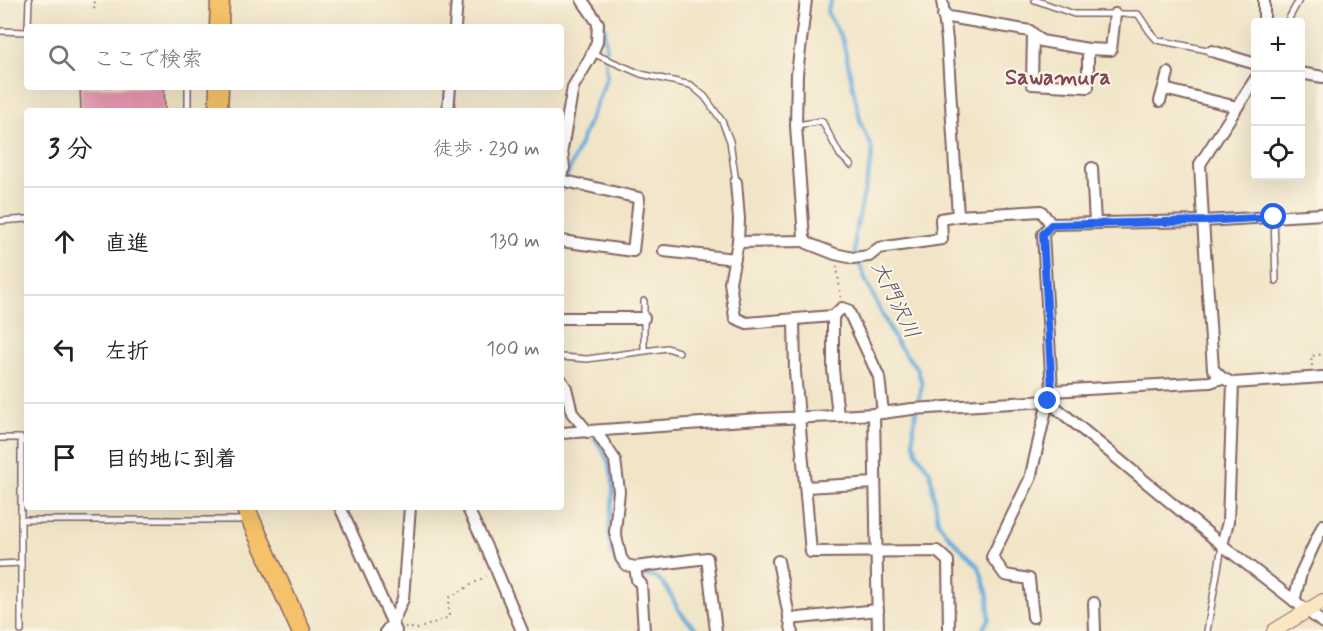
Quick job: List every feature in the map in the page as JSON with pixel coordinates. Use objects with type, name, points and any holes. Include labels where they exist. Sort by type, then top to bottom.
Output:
[{"type":"highway","points":[[219,24],[220,0]]},
{"type":"highway","points":[[219,90],[219,108]]},
{"type":"highway","points":[[247,512],[301,631]]},
{"type":"street","points":[[455,24],[457,0]]},
{"type":"street","points":[[564,139],[573,87],[597,42],[598,23],[582,0]]},
{"type":"street","points":[[806,0],[797,74],[796,126],[804,238],[807,243],[835,254],[857,257],[869,256],[879,248],[942,239],[941,219],[958,216],[1041,211],[1051,225]]},
{"type":"street","points":[[942,0],[947,40],[958,216]]},
{"type":"street","points":[[1264,0],[1264,18]]},
{"type":"street","points":[[943,16],[1030,31],[1041,41],[1088,49],[1111,50],[1115,14]]},
{"type":"street","points":[[1033,34],[1032,84],[1088,87],[1088,49]]},
{"type":"street","points":[[1212,51],[1251,63]]},
{"type":"street","points":[[1160,101],[1168,73]]},
{"type":"street","points":[[1305,75],[1323,78]]},
{"type":"street","points":[[1251,86],[1200,164],[1213,369],[1222,378],[1233,383],[1318,378]]},
{"type":"street","points":[[1164,89],[1237,107]]},
{"type":"street","points":[[448,108],[450,90]]},
{"type":"street","points":[[1092,168],[1095,224]]},
{"type":"street","points":[[564,178],[639,198],[633,251],[564,241]]},
{"type":"street","points":[[736,182],[738,242],[730,282],[735,318],[747,323],[794,320],[833,316],[842,308],[848,310],[879,377],[875,483],[878,631]]},
{"type":"street","points":[[1033,617],[1029,579],[1005,575],[992,557],[1030,479],[1050,396],[1043,234],[1051,225],[1203,221],[1323,214]]},
{"type":"street","points":[[738,242],[806,241]]},
{"type":"street","points":[[664,251],[735,259]]},
{"type":"street","points":[[833,316],[833,369],[838,416]]},
{"type":"street","points":[[564,318],[644,318]]},
{"type":"street","points":[[794,320],[795,372],[811,552],[937,551],[948,561],[949,631]]},
{"type":"street","points":[[564,433],[879,413],[1210,382],[1222,378]]},
{"type":"street","points":[[1222,544],[1228,522],[1233,383]]},
{"type":"street","points":[[564,385],[572,413],[592,431],[615,460],[618,491],[615,532],[621,558],[636,572],[640,584],[644,631]]},
{"type":"street","points":[[1050,396],[1222,544],[1323,623]]},
{"type":"street","points":[[806,487],[875,483]]},
{"type":"street","points":[[341,510],[391,629]]},
{"type":"street","points":[[391,629],[403,599],[410,510]]},
{"type":"street","points":[[468,510],[497,570],[522,631]]},
{"type":"street","points":[[1294,601],[1301,573],[1323,525]]},
{"type":"street","points":[[636,572],[707,558],[716,631]]},
{"type":"street","points":[[778,561],[792,631]]},
{"type":"street","points":[[1280,629],[1323,601]]},
{"type":"street","points":[[1094,603],[1095,631]]},
{"type":"street","points":[[789,619],[878,610]]},
{"type":"lane","points":[[28,24],[29,0]]},
{"type":"lane","points":[[1035,0],[1074,14],[1138,14],[1158,40],[1212,51]]},
{"type":"lane","points":[[1289,18],[1299,0]]},
{"type":"lane","points":[[0,31],[24,32]]},
{"type":"lane","points":[[592,53],[641,74],[692,85],[705,97],[722,121],[730,141],[736,182]]},
{"type":"lane","points":[[188,90],[188,108]]},
{"type":"lane","points":[[796,126],[822,121],[840,155],[851,165]]},
{"type":"lane","points":[[1274,217],[1276,280]]},
{"type":"lane","points":[[0,221],[24,219]]},
{"type":"lane","points":[[644,302],[644,351]]},
{"type":"lane","points":[[564,357],[587,359],[667,348],[679,352]]},
{"type":"lane","points":[[0,438],[21,438],[21,631]]},
{"type":"lane","points":[[21,520],[239,520],[247,512]]},
{"type":"lane","points":[[1207,631],[1222,544]]},
{"type":"lane","points":[[0,564],[21,563]]},
{"type":"path","points":[[94,9],[95,0]]},
{"type":"path","points":[[835,254],[842,308]]},
{"type":"path","points":[[1318,378],[1311,356],[1323,354]]},
{"type":"path","points":[[391,629],[418,629],[449,617],[449,598],[497,570]]},
{"type":"building","points":[[80,90],[164,90],[165,108],[81,108]]},
{"type":"waterway","points":[[590,0],[598,14]]},
{"type":"waterway","name":"大門沢川","points":[[831,0],[827,12],[843,41],[861,124],[872,148],[872,158],[855,234],[855,252],[866,281],[896,342],[918,370],[922,385],[914,422],[913,442],[917,453],[930,472],[938,521],[946,533],[979,567],[988,595],[989,619],[982,631]]},
{"type":"waterway","points":[[601,21],[605,29],[606,52]]},
{"type":"waterway","points":[[567,176],[607,77],[606,61]]},
{"type":"waterway","points":[[594,438],[605,456],[612,476],[613,498],[609,542],[616,560],[630,573],[654,577],[662,582],[679,610],[698,631]]},
{"type":"district","name":"Sawamura","points":[[1058,78]]},
{"type":"route","points":[[1048,401],[1052,392],[1043,234],[1051,225],[1274,217]]}]
